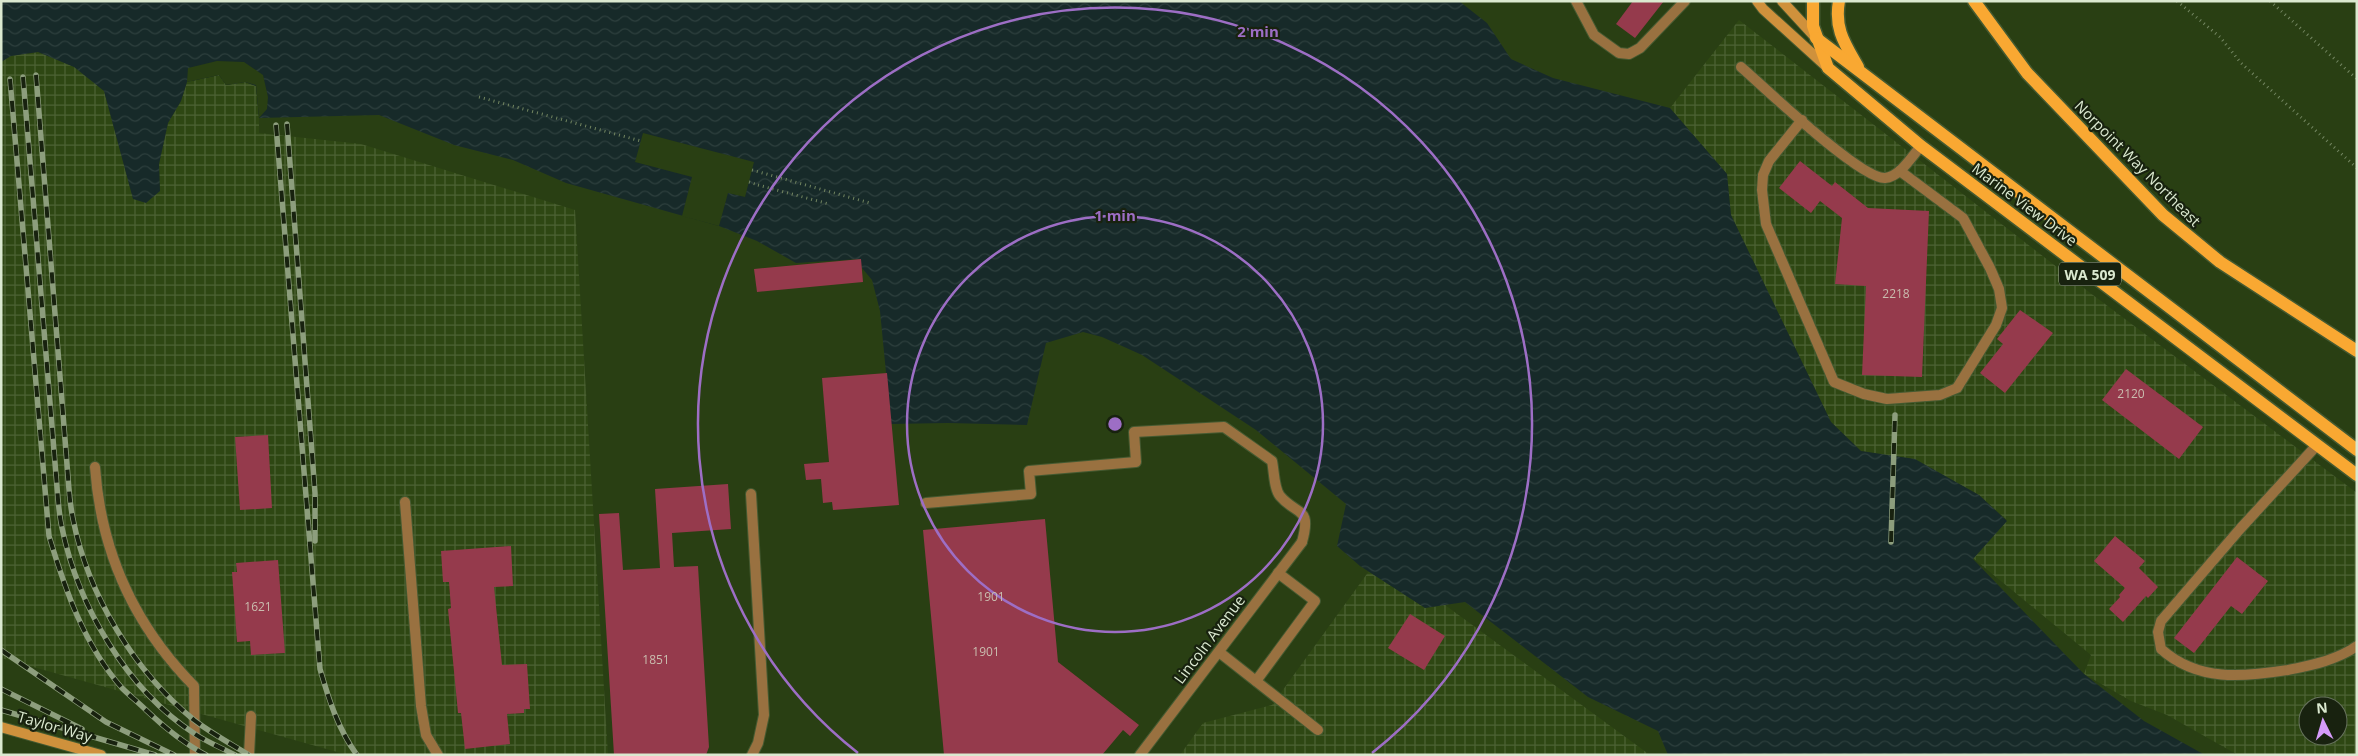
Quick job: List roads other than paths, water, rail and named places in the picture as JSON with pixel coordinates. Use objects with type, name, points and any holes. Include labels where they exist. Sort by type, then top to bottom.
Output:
[{"type":"main road","name":"Marine View Drive","points":[[1757,1],[1763,9],[1828,68],[1921,146],[2357,475]]},
{"type":"main road","name":"Marine View Drive","points":[[1782,1],[1816,38],[2357,450]]},
{"type":"main road","points":[[1812,1],[1812,20],[1816,38],[1828,68]]},
{"type":"main road","points":[[1840,1],[1838,26],[1846,45],[1862,73]]},
{"type":"main road","name":"Norpoint Way Northeast","points":[[1974,1],[2027,73],[2163,215],[2220,262],[2357,351]]},
{"type":"main road","name":"Taylor Way","points":[[1,727],[101,755]]},
{"type":"street","points":[[1576,1],[1594,35],[1619,53],[1629,54],[1640,48],[1685,1]]},
{"type":"street","points":[[1741,67],[1846,158],[1873,175],[1885,178],[1900,170],[1921,146]]},
{"type":"street","points":[[1802,120],[1769,161],[1763,175],[1762,190],[1766,224],[1834,382],[1864,394],[1887,398],[1940,395],[1957,388],[1996,325],[2002,308],[1999,289],[1963,218],[1900,170]]},
{"type":"street","name":"Lincoln Avenue","points":[[926,503],[1031,494],[1029,471],[1136,462],[1134,432],[1224,426],[1272,461],[1279,496],[1301,513],[1305,521],[1302,542],[1140,755]]},
{"type":"street","points":[[2318,445],[2240,529],[2161,621],[2158,632],[2160,649],[2173,660],[2211,674],[2248,677],[2301,667],[2344,656],[2357,646]]},
{"type":"street","points":[[95,467],[104,533],[124,588],[139,617],[162,650],[194,686],[194,755]]},
{"type":"street","points":[[751,494],[764,715],[758,743],[752,755]]},
{"type":"street","points":[[404,502],[421,706],[426,735],[438,755]]},
{"type":"street","points":[[1256,681],[1316,601],[1278,573]]},
{"type":"street","points":[[1218,652],[1318,730]]},
{"type":"street","points":[[249,755],[251,716]]},
{"type":"water","points":[[1,1],[1459,1],[1487,23],[1511,59],[1553,78],[1670,108],[1727,174],[1731,215],[1831,422],[1861,451],[1915,459],[1979,495],[2007,521],[1973,559],[2084,674],[2144,721],[2205,755],[1668,755],[1658,731],[1588,697],[1465,602],[1425,608],[1360,566],[1337,546],[1346,504],[1256,430],[1142,355],[1102,337],[1083,332],[1046,343],[1027,425],[891,424],[880,311],[872,280],[862,268],[860,259],[796,263],[757,241],[719,226],[566,183],[513,160],[454,145],[379,115],[259,118],[256,86],[245,82],[226,85],[219,75],[187,82],[181,101],[168,123],[159,164],[160,191],[146,203],[133,199],[104,91],[74,67],[38,52],[11,56],[1,62]]},
{"type":"railway","points":[[36,75],[69,493],[80,547],[102,603],[133,655],[152,679],[194,720],[249,755]]},
{"type":"railway","points":[[23,77],[58,502],[61,523],[70,557],[80,587],[93,616],[127,670],[170,716],[200,737],[235,755]]},
{"type":"railway","points":[[10,79],[49,536],[77,616],[97,654],[109,671],[122,688],[161,724],[183,741],[206,755]]},
{"type":"railway","points":[[287,124],[315,493],[315,541]]},
{"type":"railway","points":[[276,125],[320,669],[339,725],[357,755]]},
{"type":"railway","points":[[1891,542],[1895,415]]},
{"type":"railway","points":[[1,650],[106,722],[174,755]]},
{"type":"railway","points":[[1,689],[82,729]]},
{"type":"railway","points":[[1,710],[155,755]]}]
